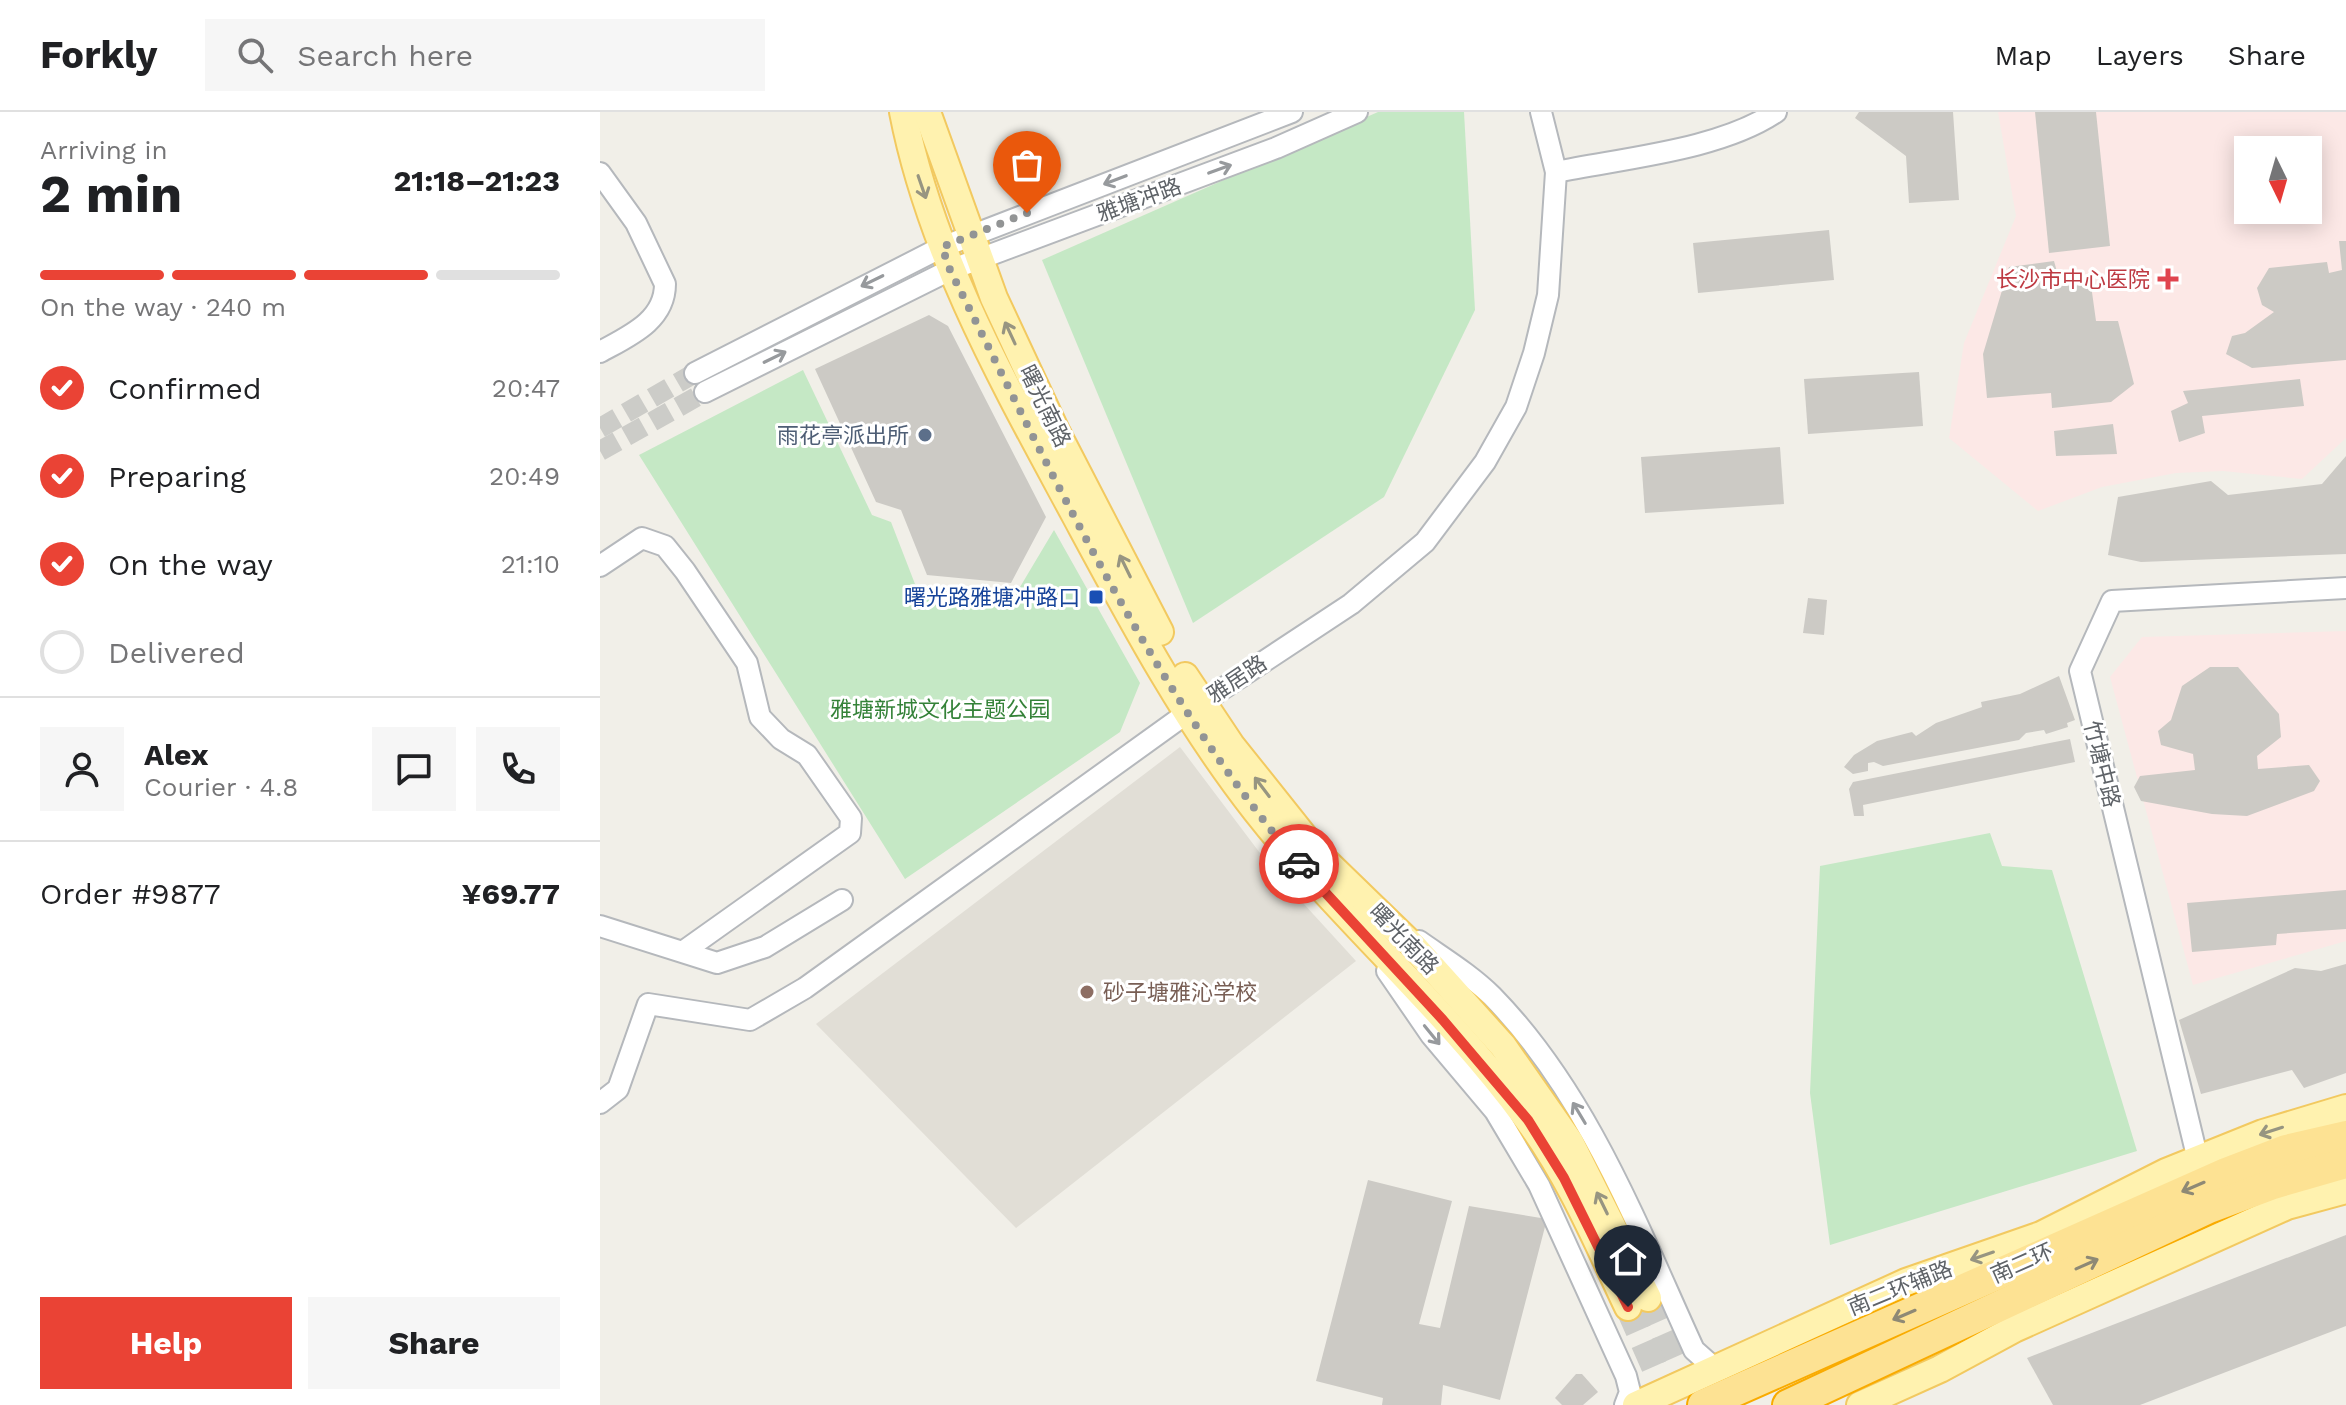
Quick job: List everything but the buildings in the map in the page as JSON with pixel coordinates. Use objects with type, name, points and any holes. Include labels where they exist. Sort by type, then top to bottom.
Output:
[{"type":"highway","name":"南二环","points":[[1703,1405],[2226,1173],[2286,1150],[2346,1136]]},
{"type":"highway","name":"南二环","points":[[1788,1405],[2209,1208],[2273,1184],[2346,1163]]},
{"type":"main road","name":"曙光南路","points":[[903,112],[912,158],[946,258],[1045,460],[1257,812],[1366,917],[1528,1120],[1638,1303]]},
{"type":"main road","name":"曙光南路","points":[[927,112],[975,247],[1057,433],[1194,708]]},
{"type":"main road","name":"南二环辅路","points":[[1636,1405],[1906,1282],[2041,1235],[2198,1160],[2263,1133],[2346,1108]]},
{"type":"main road","points":[[1860,1405],[1940,1369],[2014,1329],[2287,1206],[2346,1190]]},
{"type":"street","name":"雅塘冲路","points":[[695,373],[946,258],[1292,112]]},
{"type":"street","name":"雅塘冲路","points":[[975,247],[1276,148],[1357,112]]},
{"type":"street","name":"雅居路","points":[[600,1103],[618,1089],[648,1004],[750,1020],[805,988],[1194,708],[1351,604],[1425,542],[1485,462],[1516,407],[1541,324],[1549,281],[1556,172],[1541,112]]},
{"type":"street","points":[[1556,172],[1697,142],[1761,122],[1776,112]]},
{"type":"street","points":[[600,173],[636,223],[665,284],[665,295],[660,312],[600,352]]},
{"type":"street","name":"雅塘冲路","points":[[705,392],[946,258]]},
{"type":"street","points":[[600,566],[642,538],[665,546],[747,663],[760,717],[781,739],[807,755],[851,818],[850,833],[684,951]]},
{"type":"street","name":"竹塘中路","points":[[2198,1160],[2080,671],[2112,601],[2346,588]]},
{"type":"street","points":[[600,926],[717,963],[765,947],[842,900]]},
{"type":"street","points":[[1366,917],[1489,993],[1535,1046],[1566,1090],[1605,1159],[1694,1350],[1712,1366],[1726,1364]]},
{"type":"street","points":[[1366,917],[1431,1035],[1495,1111],[1539,1185],[1626,1376],[1630,1392],[1625,1405]]},
{"type":"shaded area","name":"长沙市中心医院","points":[[1998,112],[2346,112],[2346,438],[2302,479],[2223,471],[2176,473],[2102,487],[2038,511],[1949,438],[1964,343],[2016,216]]},
{"type":"shaded area","points":[[2346,631],[2346,941],[2193,985],[2110,677],[2142,637]]},
{"type":"shaded area","name":"砂子塘雅沁学校","points":[[1180,747],[1272,869],[1356,961],[1016,1228],[816,1024]]},
{"type":"green space","points":[[1378,112],[1464,112],[1475,310],[1384,497],[1193,623],[1042,260]]},
{"type":"green space","name":"雅塘新城文化主题公园","points":[[803,370],[872,515],[891,522],[915,584],[1014,597],[1054,530],[1140,683],[1120,732],[905,879],[639,455]]},
{"type":"green space","points":[[1990,833],[2002,866],[2052,870],[2137,1151],[1830,1245],[1810,1093],[1820,866]]},
{"type":"tunnel","points":[[600,428],[695,373]]},
{"type":"tunnel","points":[[600,451],[705,392]]},
{"type":"tunnel","points":[[1648,1298],[1694,1402]]},
{"type":"tunnel","points":[[1628,1307],[1671,1405]]},
{"type":"way so far","points":[[1027,213],[942,247],[950,270],[1045,460],[1186,714],[1242,793],[1299,864]]},
{"type":"place","name":"长沙市中心医院","points":[[2168,279]]},
{"type":"place","name":"雨花亭派出所","points":[[925,435]]},
{"type":"place","name":"曙光路雅塘冲路口","points":[[1096,597]]},
{"type":"place","name":"砂子塘雅沁学校","points":[[1087,992]]},
{"type":"route","points":[[1299,864],[1443,1020],[1528,1120],[1564,1178],[1628,1307]]}]
